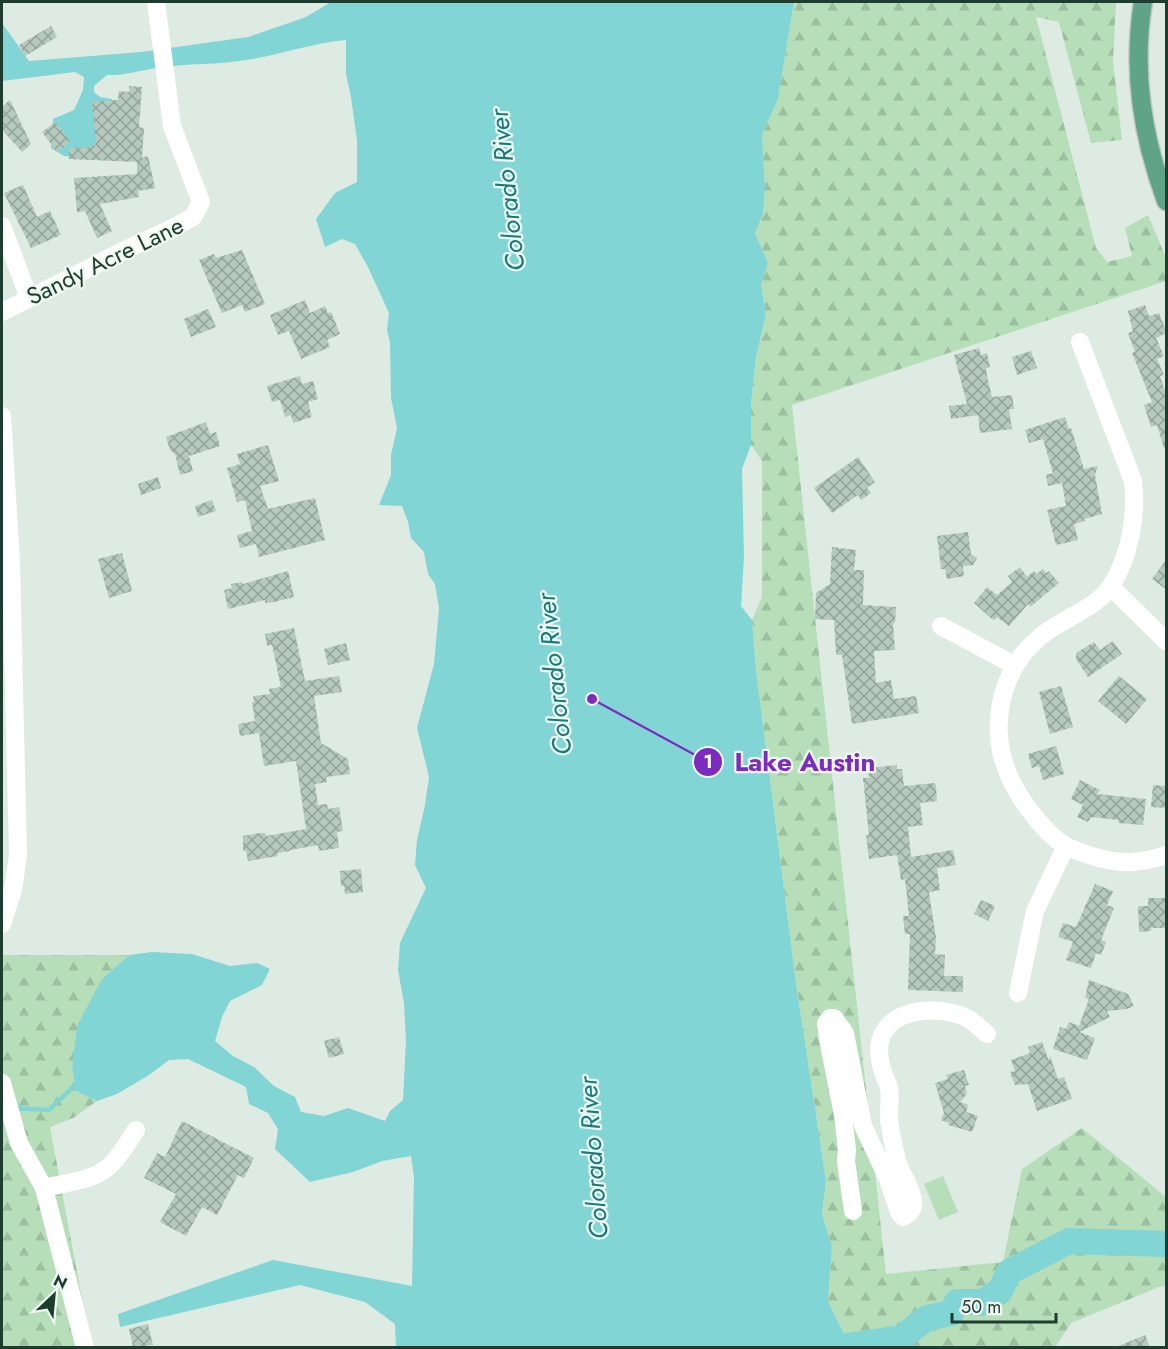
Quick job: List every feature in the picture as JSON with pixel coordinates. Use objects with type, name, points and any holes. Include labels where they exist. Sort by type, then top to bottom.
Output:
[{"type":"main road","points":[[1143,2],[1139,28],[1138,89],[1151,155],[1167,201]]},
{"type":"street","name":"Sandy Acre Lane","points":[[2,312],[193,217],[201,202],[172,126],[156,2]]},
{"type":"street","points":[[2,226],[29,298]]},
{"type":"street","points":[[1080,342],[1133,481],[1136,503],[1132,531],[1110,587],[1098,599],[1041,636],[1014,665],[1004,691],[998,718],[1000,746],[1006,771],[1019,798],[1033,815],[1066,846],[1118,863],[1139,863],[1167,855]]},
{"type":"street","points":[[2,416],[11,561],[18,856],[13,890],[2,924]]},
{"type":"street","points":[[1110,587],[1167,641]]},
{"type":"street","points":[[941,626],[1014,665]]},
{"type":"street","points":[[1018,993],[1035,911],[1066,846]]},
{"type":"street","points":[[854,1211],[846,1161],[843,1115],[826,1023],[830,1018],[834,1018],[845,1033],[863,1126],[903,1217],[908,1215],[913,1206],[911,1193],[897,1162],[889,1120],[889,1087],[880,1061],[879,1046],[882,1035],[898,1018],[914,1012],[933,1011],[946,1012],[969,1019],[987,1034]]},
{"type":"street","points":[[3,1089],[19,1143],[44,1188],[85,1347]]},
{"type":"street","points":[[44,1188],[95,1176],[108,1167],[124,1149],[136,1130]]},
{"type":"green space","points":[[794,2],[1116,2],[1113,61],[1122,140],[1091,143],[1059,22],[1036,17],[1096,248],[1107,262],[1132,256],[1125,228],[1148,215],[1166,258],[1166,281],[792,405],[886,1274],[1003,1262],[1022,1169],[1082,1128],[1166,1197],[1166,1286],[1071,1323],[1055,1347],[850,1347],[828,1301],[832,1247],[822,1214],[826,1181],[796,983],[756,670],[752,620],[762,597],[762,461],[751,445],[751,404],[756,357],[766,314],[761,285],[768,263],[755,233],[763,214],[765,190],[762,135],[778,99]]},
{"type":"green space","points":[[2,955],[129,955],[102,979],[74,1055],[72,1067],[76,1091],[97,1101],[73,1118],[50,1127],[91,1347],[2,1347]]},
{"type":"green space","points":[[943,1176],[958,1212],[939,1220],[924,1184]]},
{"type":"water","name":"Colorado River","points":[[331,2],[794,2],[778,99],[762,135],[765,190],[763,214],[755,233],[768,263],[761,285],[766,314],[756,357],[751,404],[751,445],[742,469],[744,557],[741,606],[752,620],[756,670],[796,983],[826,1181],[822,1214],[832,1247],[828,1301],[850,1347],[396,1347],[395,1324],[365,1302],[300,1285],[120,1327],[118,1314],[273,1260],[412,1286],[414,1177],[411,1156],[382,1161],[353,1172],[310,1182],[275,1149],[278,1129],[268,1113],[249,1104],[246,1087],[188,1059],[169,1060],[117,1094],[97,1101],[76,1091],[72,1067],[77,1026],[102,979],[129,955],[152,952],[192,954],[230,966],[257,963],[270,969],[262,985],[230,1001],[222,1017],[215,1041],[233,1056],[254,1067],[274,1086],[295,1097],[301,1112],[324,1116],[348,1108],[385,1121],[390,1111],[403,1100],[406,1041],[404,1003],[398,970],[400,943],[426,888],[415,865],[417,840],[429,777],[417,728],[434,664],[439,608],[435,584],[428,574],[424,552],[411,538],[402,506],[379,505],[391,475],[391,455],[397,428],[391,398],[390,343],[387,330],[389,313],[355,244],[342,239],[325,247],[316,219],[335,193],[357,182],[357,141],[346,74],[346,40],[246,60],[169,66],[107,75],[94,86],[94,92],[100,97],[112,99],[115,129],[93,160],[64,156],[51,148],[53,119],[74,110],[83,90],[84,77],[75,72],[2,81],[2,23],[29,61],[141,52],[248,37],[306,17]]},
{"type":"building","points":[[51,26],[57,37],[25,56],[19,45]]},
{"type":"building","points":[[129,86],[142,87],[139,127],[144,128],[142,158],[148,156],[155,188],[138,191],[139,197],[100,204],[112,231],[97,238],[85,211],[77,212],[74,178],[137,174],[137,162],[69,159],[69,147],[85,148],[96,145],[92,102],[118,100],[119,91],[129,92]]},
{"type":"building","points":[[10,100],[31,144],[22,152],[2,130],[2,107]]},
{"type":"building","points":[[56,122],[70,142],[57,152],[42,132]]},
{"type":"building","points":[[23,185],[37,217],[50,211],[61,235],[31,248],[4,193]]},
{"type":"building","points":[[242,250],[265,304],[245,312],[242,305],[222,313],[199,260],[214,254],[216,258]]},
{"type":"building","points":[[305,300],[310,313],[325,306],[328,313],[331,312],[340,334],[327,340],[330,347],[301,359],[289,331],[278,335],[270,315]]},
{"type":"building","points":[[1145,305],[1149,316],[1159,313],[1167,333],[1156,338],[1164,356],[1157,359],[1164,375],[1160,376],[1167,397],[1167,448],[1164,448],[1157,425],[1151,427],[1144,405],[1152,402],[1132,353],[1135,352],[1128,333],[1133,331],[1128,311]]},
{"type":"building","points":[[208,309],[216,327],[191,337],[184,319]]},
{"type":"building","points":[[979,348],[981,355],[987,353],[990,367],[986,368],[992,397],[1012,395],[1014,409],[1009,409],[1012,429],[980,433],[978,415],[951,419],[949,406],[967,404],[954,355]]},
{"type":"building","points":[[1031,351],[1037,368],[1017,375],[1012,357]]},
{"type":"building","points":[[300,376],[302,384],[313,381],[318,399],[308,402],[312,417],[293,423],[291,415],[285,417],[280,400],[272,402],[267,386]]},
{"type":"building","points":[[1065,417],[1069,429],[1071,428],[1084,469],[1098,466],[1095,475],[1102,514],[1074,524],[1078,540],[1056,545],[1047,510],[1066,506],[1062,483],[1048,486],[1046,475],[1053,473],[1043,439],[1029,443],[1025,430]]},
{"type":"building","points":[[206,422],[210,434],[216,432],[220,446],[189,456],[193,471],[180,475],[175,454],[170,450],[166,437]]},
{"type":"building","points":[[268,445],[279,481],[260,486],[268,509],[315,498],[325,540],[259,557],[256,544],[240,548],[237,535],[252,531],[245,500],[237,502],[227,468],[240,464],[237,454]]},
{"type":"building","points":[[858,457],[875,482],[867,488],[871,493],[861,500],[858,495],[832,513],[814,488]]},
{"type":"building","points":[[158,477],[161,488],[141,495],[138,484]]},
{"type":"building","points":[[212,500],[216,511],[198,517],[195,506]]},
{"type":"building","points":[[968,532],[971,554],[977,558],[973,565],[963,566],[964,576],[947,579],[945,569],[941,569],[937,536]]},
{"type":"building","points":[[832,547],[856,550],[854,570],[864,570],[863,605],[896,607],[895,623],[893,623],[895,650],[874,651],[876,683],[891,680],[894,699],[916,696],[919,713],[852,724],[842,655],[836,655],[834,620],[815,619],[816,593],[830,584]]},
{"type":"building","points":[[122,553],[132,591],[109,598],[98,559]]},
{"type":"building","points":[[1167,559],[1167,590],[1152,579]]},
{"type":"building","points":[[1020,567],[1027,577],[1034,571],[1036,574],[1043,569],[1046,573],[1049,571],[1059,583],[1030,607],[1028,604],[1009,626],[997,617],[995,620],[992,619],[974,603],[987,587],[997,595],[1012,582],[1008,576]]},
{"type":"building","points":[[288,571],[294,597],[265,603],[265,600],[228,609],[224,590],[232,588],[231,584],[242,582],[243,584]]},
{"type":"building","points":[[294,628],[305,681],[339,676],[342,692],[314,696],[321,743],[348,759],[350,774],[326,777],[327,782],[315,784],[318,805],[327,804],[328,809],[339,807],[343,831],[337,832],[339,848],[319,851],[318,845],[277,853],[278,856],[248,861],[246,851],[243,851],[243,836],[265,833],[266,836],[306,829],[296,761],[264,766],[259,733],[240,736],[238,724],[255,721],[253,696],[270,694],[269,689],[281,687],[272,645],[267,646],[265,634]]},
{"type":"building","points":[[1113,641],[1122,654],[1088,677],[1076,659],[1076,653],[1094,642],[1100,650]]},
{"type":"building","points":[[346,643],[350,660],[328,665],[324,649]]},
{"type":"building","points":[[1119,676],[1147,699],[1126,724],[1098,701]]},
{"type":"building","points":[[1061,686],[1073,727],[1050,734],[1039,692]]},
{"type":"building","points":[[1056,746],[1064,774],[1043,780],[1039,766],[1032,768],[1028,754]]},
{"type":"building","points":[[897,765],[897,769],[902,769],[904,786],[935,783],[936,786],[937,801],[920,803],[923,825],[908,827],[911,857],[953,850],[956,865],[937,868],[940,890],[929,892],[936,938],[935,954],[945,955],[944,976],[963,976],[963,992],[908,990],[910,934],[905,934],[903,916],[909,916],[905,879],[901,880],[897,855],[869,859],[863,778],[869,778],[868,768]]},
{"type":"building","points":[[1080,780],[1100,790],[1097,794],[1146,799],[1143,825],[1118,823],[1119,820],[1091,817],[1088,822],[1077,817],[1083,805],[1071,799]]},
{"type":"building","points":[[1153,785],[1167,786],[1167,808],[1151,807]]},
{"type":"building","points":[[361,869],[363,892],[345,894],[344,886],[341,886],[340,871]]},
{"type":"building","points":[[1095,884],[1113,891],[1107,905],[1114,908],[1101,940],[1106,942],[1101,955],[1096,953],[1091,968],[1066,960],[1073,942],[1058,937],[1063,923],[1076,927]]},
{"type":"building","points":[[1148,898],[1167,898],[1167,928],[1151,928],[1151,931],[1139,932],[1138,906],[1148,906]]},
{"type":"building","points":[[981,900],[995,906],[988,921],[974,914]]},
{"type":"building","points":[[1089,980],[1128,994],[1134,1006],[1107,1011],[1110,1017],[1079,1032],[1095,1038],[1087,1060],[1053,1049],[1060,1027],[1066,1029],[1069,1022],[1079,1026],[1089,999],[1085,998]]},
{"type":"building","points":[[339,1037],[344,1054],[329,1058],[324,1041]]},
{"type":"building","points":[[1042,1042],[1058,1079],[1064,1077],[1072,1099],[1037,1111],[1028,1084],[1015,1085],[1010,1072],[1015,1071],[1011,1060],[1030,1053],[1028,1047]]},
{"type":"building","points":[[964,1070],[969,1085],[965,1086],[967,1094],[960,1102],[968,1105],[966,1112],[978,1116],[972,1132],[948,1125],[949,1123],[941,1120],[944,1113],[935,1083],[948,1079],[946,1075]]},
{"type":"building","points":[[182,1121],[254,1158],[244,1178],[238,1175],[217,1215],[202,1207],[186,1236],[160,1222],[176,1194],[144,1178],[157,1153],[165,1157]]},
{"type":"building","points":[[148,1324],[153,1345],[133,1347],[129,1329]]},
{"type":"building","points":[[1145,1335],[1150,1347],[1116,1347]]},
{"type":"waterway","points":[[13,1108],[49,1110],[78,1082]]},
{"type":"waterway","points":[[834,1348],[901,1338],[927,1318],[951,1313],[957,1302],[983,1302],[1000,1291],[1009,1272],[1069,1241],[1166,1244]]},
{"type":"place","name":"Lake Austin","points":[[592,699]]}]
